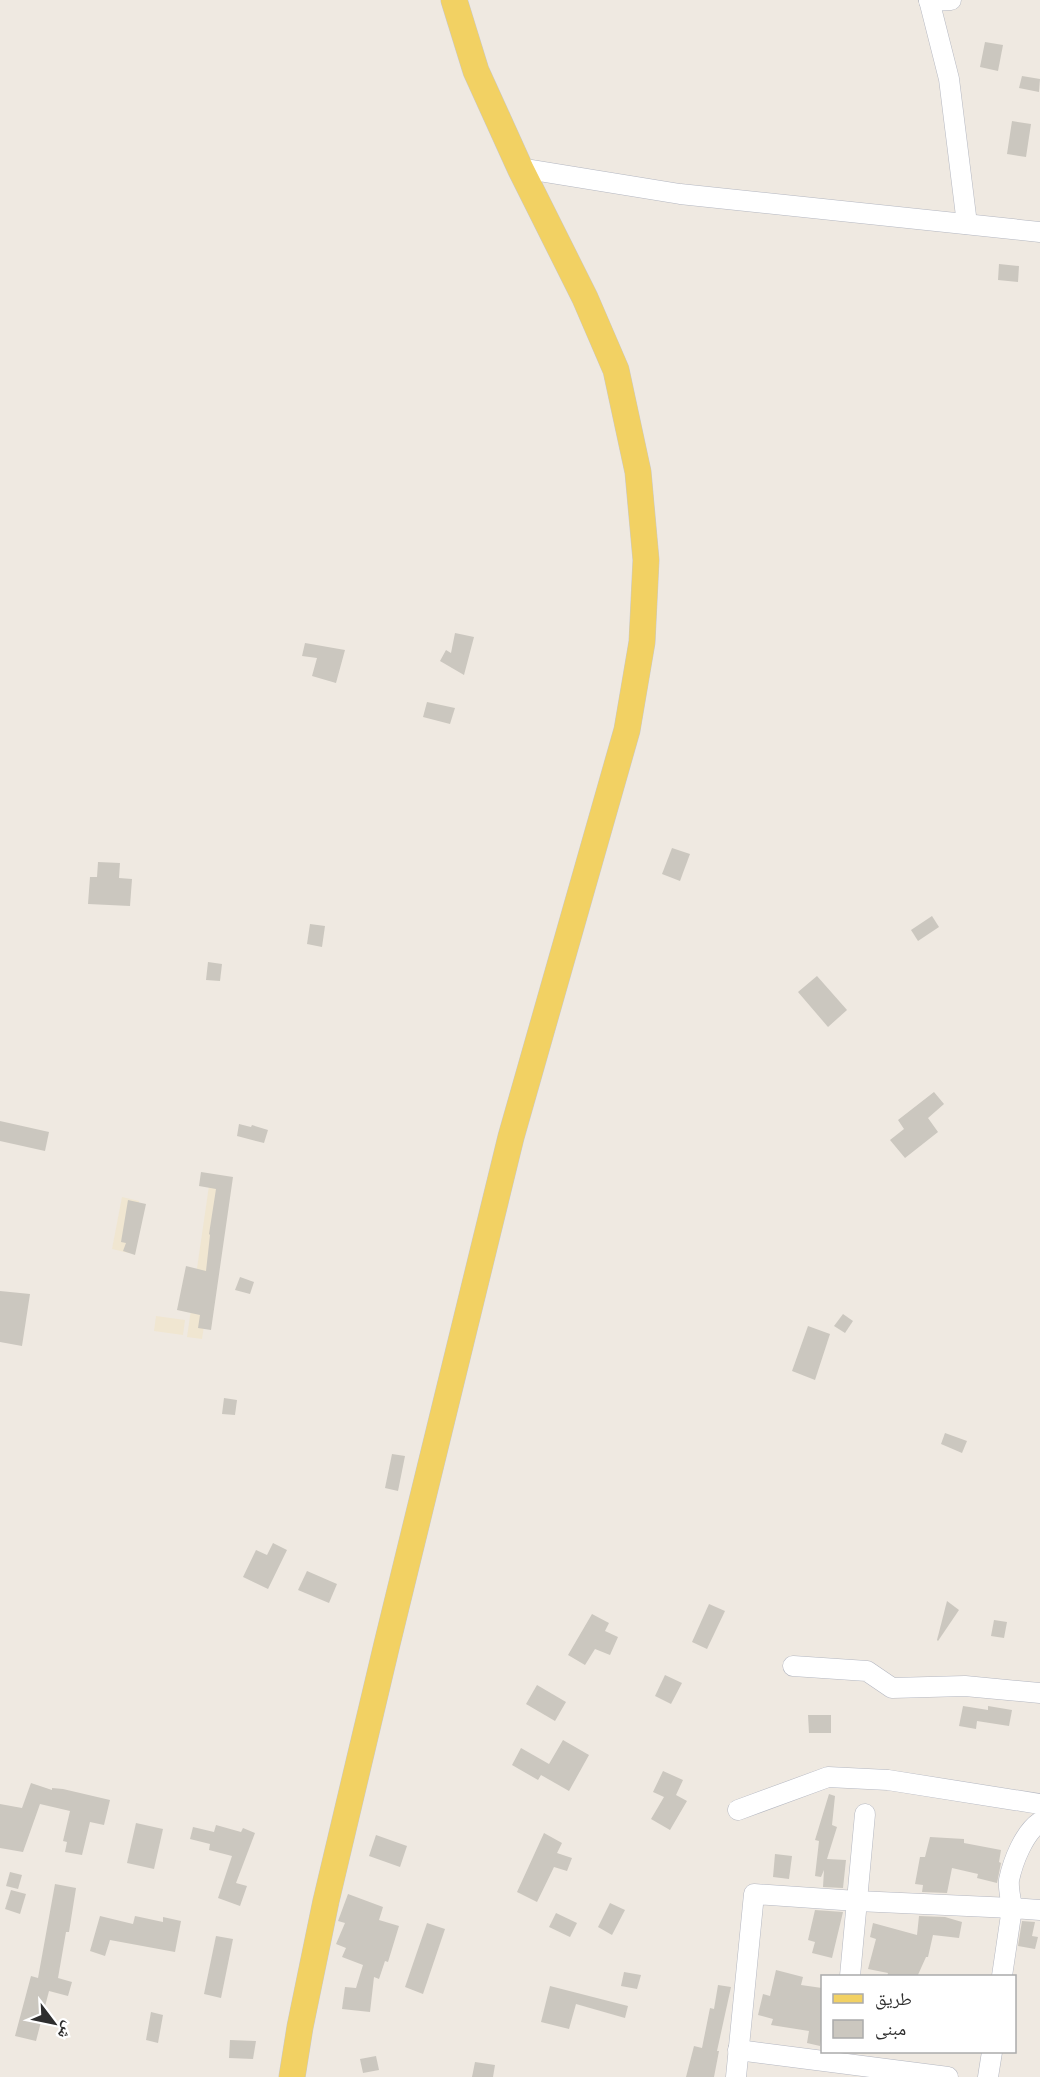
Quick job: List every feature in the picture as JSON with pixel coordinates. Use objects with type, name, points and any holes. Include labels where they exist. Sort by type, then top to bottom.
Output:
[{"type":"main road","points":[[292,2077],[326,1900],[392,1621],[511,1137],[627,730],[642,642],[646,560],[638,472],[616,370],[585,298],[520,168],[476,71],[454,0]]},
{"type":"street","points":[[951,0],[929,0],[949,79],[967,224]]},
{"type":"street","points":[[520,168],[680,194],[1040,232]]},
{"type":"street","points":[[793,1666],[867,1671],[892,1688],[965,1686],[1040,1693]]},
{"type":"street","points":[[738,1810],[828,1777],[888,1780],[1040,1804]]},
{"type":"street","points":[[850,1975],[865,1814]]},
{"type":"street","points":[[1002,1975],[1011,1908],[1009,1882],[1016,1858],[1033,1826],[1040,1822]]},
{"type":"street","points":[[736,2077],[754,1894],[857,1902],[1040,1910]]},
{"type":"street","points":[[738,2050],[948,2077]]},
{"type":"street","points":[[988,2077],[992,2053]]},
{"type":"shaded area","points":[[210,1179],[226,1181],[202,1339],[187,1337]]},
{"type":"shaded area","points":[[122,1197],[139,1201],[129,1253],[112,1249]]},
{"type":"shaded area","points":[[156,1316],[185,1320],[183,1335],[154,1331]]},
{"type":"building","points":[[985,42],[1003,45],[998,71],[980,67]]},
{"type":"building","points":[[1022,76],[1040,79],[1039,92],[1019,88]]},
{"type":"building","points":[[1012,121],[1031,124],[1026,157],[1007,154]]},
{"type":"building","points":[[999,264],[1019,266],[1018,282],[998,280]]},
{"type":"building","points":[[455,633],[474,637],[464,675],[440,661],[446,650],[451,653]]},
{"type":"building","points":[[305,643],[345,650],[336,683],[312,676],[317,658],[302,656]]},
{"type":"building","points":[[427,702],[455,708],[450,724],[423,717]]},
{"type":"building","points":[[672,848],[690,854],[680,881],[662,874]]},
{"type":"building","points":[[98,862],[120,863],[119,878],[132,879],[130,906],[88,904],[90,877],[97,877]]},
{"type":"building","points":[[932,916],[939,927],[918,941],[911,930]]},
{"type":"building","points":[[310,924],[325,926],[322,947],[307,944]]},
{"type":"building","points":[[208,962],[222,964],[220,981],[206,980]]},
{"type":"building","points":[[817,976],[847,1010],[828,1027],[798,992]]},
{"type":"building","points":[[934,1092],[944,1104],[928,1118],[938,1132],[905,1158],[890,1140],[904,1129],[898,1120]]},
{"type":"building","points":[[0,1121],[49,1132],[45,1151],[0,1141]]},
{"type":"building","points":[[239,1124],[268,1130],[264,1143],[237,1136]]},
{"type":"building","points":[[201,1172],[233,1177],[211,1330],[198,1328],[200,1315],[177,1310],[186,1266],[206,1271],[216,1189],[199,1186]]},
{"type":"building","points":[[128,1200],[146,1204],[135,1255],[123,1251],[126,1243],[121,1242]]},
{"type":"building","points":[[240,1277],[254,1282],[250,1294],[235,1290]]},
{"type":"building","points":[[0,1291],[30,1294],[22,1346],[0,1342]]},
{"type":"building","points":[[843,1314],[853,1321],[845,1333],[834,1326]]},
{"type":"building","points":[[808,1326],[830,1334],[815,1380],[792,1371]]},
{"type":"building","points":[[224,1398],[237,1400],[235,1415],[222,1414]]},
{"type":"building","points":[[945,1433],[967,1441],[962,1453],[941,1444]]},
{"type":"building","points":[[392,1454],[405,1456],[398,1491],[385,1488]]},
{"type":"building","points":[[273,1543],[287,1550],[268,1589],[243,1577],[256,1550],[267,1555]]},
{"type":"building","points":[[307,1571],[337,1584],[329,1603],[298,1590]]},
{"type":"building","points":[[947,1601],[959,1610],[938,1641],[937,1640]]},
{"type":"building","points":[[709,1604],[725,1611],[707,1649],[692,1642]]},
{"type":"building","points":[[592,1614],[609,1623],[605,1631],[618,1637],[610,1655],[595,1649],[585,1665],[568,1655]]},
{"type":"building","points":[[994,1620],[1007,1622],[1004,1638],[991,1636]]},
{"type":"building","points":[[665,1675],[682,1683],[671,1704],[655,1696]]},
{"type":"building","points":[[537,1685],[566,1702],[555,1721],[526,1704]]},
{"type":"building","points":[[963,1706],[988,1710],[988,1706],[1012,1710],[1009,1726],[977,1721],[976,1729],[959,1726]]},
{"type":"building","points":[[808,1715],[831,1715],[831,1733],[809,1733]]},
{"type":"building","points":[[563,1740],[589,1755],[569,1791],[541,1775],[538,1780],[512,1765],[521,1748],[549,1764]]},
{"type":"building","points":[[663,1771],[683,1780],[676,1795],[687,1801],[670,1830],[651,1819],[664,1797],[653,1792]]},
{"type":"building","points":[[31,1783],[52,1790],[52,1788],[63,1789],[110,1800],[104,1825],[90,1822],[82,1855],[65,1852],[67,1842],[63,1841],[70,1811],[40,1804],[23,1852],[0,1848],[0,1804],[22,1808]]},
{"type":"building","points":[[829,1794],[835,1796],[832,1825],[837,1827],[827,1859],[846,1860],[843,1888],[823,1887],[824,1870],[821,1877],[815,1876],[819,1841],[815,1840]]},
{"type":"building","points":[[136,1823],[163,1829],[154,1869],[127,1863]]},
{"type":"building","points":[[216,1825],[241,1832],[243,1828],[255,1833],[236,1883],[247,1886],[240,1906],[218,1898],[232,1856],[209,1850],[210,1844],[190,1839],[193,1827],[214,1832]]},
{"type":"building","points":[[544,1833],[562,1843],[557,1853],[572,1858],[567,1871],[554,1867],[537,1902],[517,1892]]},
{"type":"building","points":[[376,1835],[407,1846],[400,1867],[369,1856]]},
{"type":"building","points":[[930,1837],[964,1839],[964,1843],[1001,1850],[997,1883],[977,1878],[978,1874],[952,1868],[947,1893],[922,1892],[923,1885],[915,1884],[920,1857],[925,1857]]},
{"type":"building","points":[[775,1854],[792,1856],[789,1879],[773,1877]]},
{"type":"building","points":[[10,1872],[22,1875],[18,1889],[6,1886]]},
{"type":"building","points":[[55,1884],[76,1888],[58,1978],[72,1982],[68,1996],[49,1991],[36,2041],[15,2036],[31,1976],[38,1978]]},
{"type":"building","points":[[11,1890],[26,1894],[20,1914],[5,1909]]},
{"type":"building","points":[[348,1894],[383,1907],[379,1920],[399,1926],[388,1962],[385,1961],[379,1979],[374,1977],[370,2012],[342,2009],[345,1987],[356,1988],[363,1965],[342,1957],[346,1948],[336,1944],[345,1923],[338,1921]]},
{"type":"building","points":[[610,1903],[625,1910],[612,1935],[598,1927]]},
{"type":"building","points":[[815,1910],[843,1912],[832,1958],[812,1953],[815,1942],[808,1940]]},
{"type":"building","points":[[556,1913],[577,1923],[570,1937],[549,1927]]},
{"type":"building","points":[[100,1916],[133,1924],[135,1916],[163,1922],[163,1917],[181,1921],[175,1952],[110,1940],[105,1956],[90,1951]]},
{"type":"building","points":[[919,1916],[945,1917],[962,1922],[959,1938],[933,1935],[928,1957],[918,1975],[887,1975],[888,1973],[868,1969],[876,1939],[870,1937],[873,1923],[917,1935]]},
{"type":"building","points":[[1022,1921],[1035,1922],[1032,1936],[1038,1937],[1035,1949],[1018,1946]]},
{"type":"building","points":[[427,1923],[445,1929],[423,1994],[405,1987]]},
{"type":"building","points":[[216,1936],[233,1939],[221,1998],[204,1994]]},
{"type":"building","points":[[776,1970],[803,1977],[801,1985],[821,1988],[820,2046],[807,2043],[809,2031],[771,2025],[773,2019],[758,2015],[763,1994],[770,1996]]},
{"type":"building","points":[[624,1972],[641,1975],[637,1989],[621,1986]]},
{"type":"building","points":[[718,1985],[731,1987],[717,2051],[719,2051],[714,2077],[686,2077],[694,2046],[702,2048],[710,2008],[714,2009]]},
{"type":"building","points":[[550,1986],[628,2006],[625,2018],[576,2004],[569,2029],[541,2022]]},
{"type":"building","points":[[151,2012],[163,2015],[158,2043],[146,2040]]},
{"type":"building","points":[[230,2040],[256,2041],[253,2059],[229,2058]]},
{"type":"building","points":[[376,2056],[379,2070],[363,2073],[360,2059]]},
{"type":"building","points":[[475,2062],[495,2065],[493,2077],[472,2077]]}]
